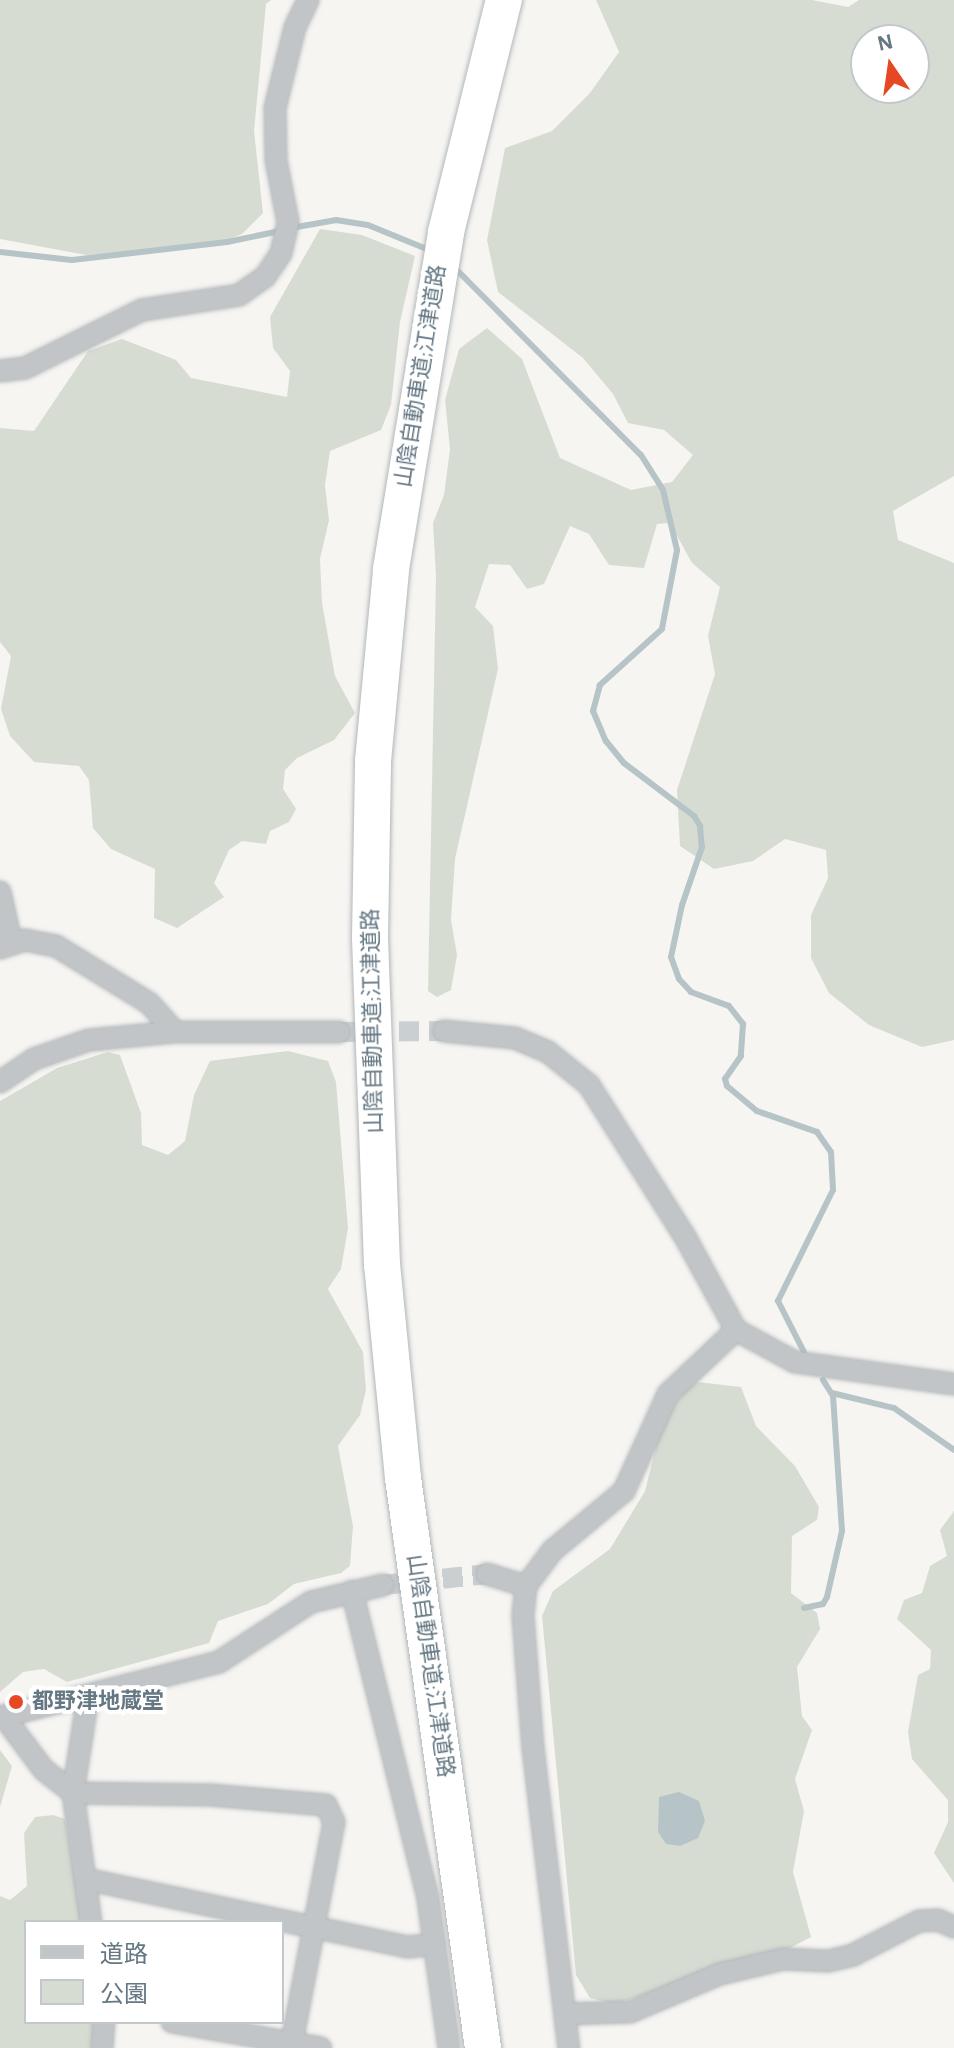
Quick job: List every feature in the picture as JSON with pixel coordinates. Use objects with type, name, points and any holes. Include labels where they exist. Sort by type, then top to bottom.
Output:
[{"type":"highway","name":"山陰自動車道;江津道路","points":[[483,2048],[403,1478],[373,1124],[373,761],[391,569],[412,421],[446,232],[482,76],[504,0]]},
{"type":"street","points":[[0,371],[25,368],[142,310],[239,295],[265,277],[287,229],[276,160],[275,108],[295,27],[308,0]]},
{"type":"street","points":[[0,892],[6,945],[45,943],[68,953],[149,1003],[175,1032]]},
{"type":"street","points":[[444,1031],[515,1038],[548,1052],[589,1085],[684,1235],[736,1330],[795,1362],[954,1384]]},
{"type":"street","points":[[0,1082],[34,1059],[89,1040],[175,1032],[339,1032]]},
{"type":"street","points":[[569,2048],[533,1748],[523,1616],[526,1586],[552,1551],[624,1491],[668,1394],[736,1330]]},
{"type":"street","points":[[487,1574],[526,1586]]},
{"type":"street","points":[[292,2042],[334,1822],[326,1805],[211,1795],[73,1793],[44,1770],[2,1717],[219,1662],[293,1610],[352,1591],[383,1585]]},
{"type":"street","points":[[352,1591],[435,1944],[449,2048]]},
{"type":"street","points":[[88,1696],[73,1793],[91,1920]]},
{"type":"street","points":[[85,1879],[277,1920]]},
{"type":"street","points":[[565,2014],[630,2012],[720,1974],[783,1959],[828,1961],[853,1955],[919,1921],[938,1920],[954,1927]]},
{"type":"street","points":[[284,1922],[408,1947],[435,1944]]},
{"type":"street","points":[[102,2048],[104,2024]]},
{"type":"street","points":[[184,2024],[321,2048]]},
{"type":"green space","points":[[0,0],[271,0],[266,4],[254,131],[263,213],[242,234],[222,242],[147,251],[86,255],[0,239]]},
{"type":"green space","points":[[596,0],[812,0],[848,7],[859,0],[954,0],[954,476],[893,511],[898,540],[954,563],[954,1040],[922,1047],[869,1025],[829,993],[811,958],[811,915],[828,878],[826,850],[785,839],[753,861],[714,869],[680,846],[677,790],[715,674],[708,636],[720,587],[692,563],[670,523],[657,524],[644,568],[609,565],[589,534],[570,526],[544,584],[527,589],[510,565],[489,564],[475,607],[493,626],[498,669],[455,859],[451,920],[457,955],[451,990],[437,997],[428,991],[436,576],[433,523],[444,495],[450,449],[445,400],[459,349],[487,328],[522,359],[560,458],[631,490],[672,482],[693,455],[664,430],[628,423],[613,394],[583,358],[498,292],[487,240],[505,148],[552,131],[590,93],[619,52]]},
{"type":"green space","points":[[320,229],[362,235],[415,256],[400,322],[391,405],[381,430],[330,451],[325,485],[329,520],[320,559],[322,603],[335,676],[355,713],[334,740],[297,758],[285,770],[283,789],[296,809],[289,822],[270,831],[266,844],[242,841],[229,850],[214,883],[224,897],[177,928],[154,918],[155,869],[111,849],[93,828],[89,780],[79,766],[34,762],[10,736],[1,709],[11,656],[0,642],[0,428],[34,431],[88,351],[122,339],[176,360],[191,378],[287,397],[290,371],[273,348],[270,317]]},
{"type":"green space","points":[[288,1051],[328,1061],[336,1082],[348,1228],[341,1269],[328,1289],[363,1352],[366,1390],[360,1415],[338,1446],[353,1526],[350,1566],[341,1573],[294,1584],[268,1604],[218,1621],[209,1643],[67,1682],[44,1669],[23,1672],[0,1692],[0,1101],[57,1068],[108,1052],[120,1055],[141,1113],[142,1145],[168,1155],[185,1141],[194,1095],[210,1061]]},
{"type":"green space","points":[[698,1382],[741,1387],[756,1426],[795,1466],[819,1507],[817,1520],[792,1536],[791,1593],[817,1613],[820,1629],[797,1667],[802,1716],[812,1730],[795,1779],[804,1811],[793,1872],[811,1937],[790,1948],[615,2004],[590,1998],[576,1975],[542,1616],[553,1591],[610,1549],[645,1491],[662,1423],[684,1390]]},
{"type":"green space","points":[[954,1511],[954,1883],[934,1853],[948,1822],[948,1800],[912,1759],[908,1732],[918,1675],[930,1669],[931,1650],[897,1619],[904,1600],[922,1593],[930,1566],[947,1556],[940,1530]]},
{"type":"green space","points":[[0,1750],[12,1766],[0,1807]]},
{"type":"green space","points":[[53,1815],[65,1819],[82,1920],[24,1920],[24,2024],[94,2024],[92,2048],[0,2048],[0,1896],[10,1900],[27,1886],[24,1833],[35,1817]]},
{"type":"shaded area","points":[[679,1792],[699,1801],[705,1821],[698,1838],[680,1846],[666,1844],[658,1832],[659,1797]]},
{"type":"waterway","points":[[291,228],[336,220],[368,225],[429,250]]},
{"type":"waterway","points":[[0,252],[72,260],[227,242],[280,231]]},
{"type":"waterway","points":[[452,265],[641,455],[663,490],[677,550],[662,629],[600,685],[593,711],[606,741],[624,763],[694,816],[700,826],[702,847],[682,905],[671,957],[679,979],[691,992],[729,1006],[743,1024],[741,1056],[725,1079],[727,1086],[757,1111],[817,1132],[831,1152],[833,1190],[778,1301],[804,1352]]},
{"type":"waterway","points":[[804,1608],[823,1604],[827,1597],[842,1531],[833,1396],[823,1380]]},
{"type":"waterway","points":[[832,1393],[894,1408],[954,1450]]},
{"type":"tunnel","points":[[339,1032],[444,1031]]},
{"type":"tunnel","points":[[383,1585],[487,1574]]},
{"type":"place","name":"都野津地蔵堂","points":[[16,1702]]}]
